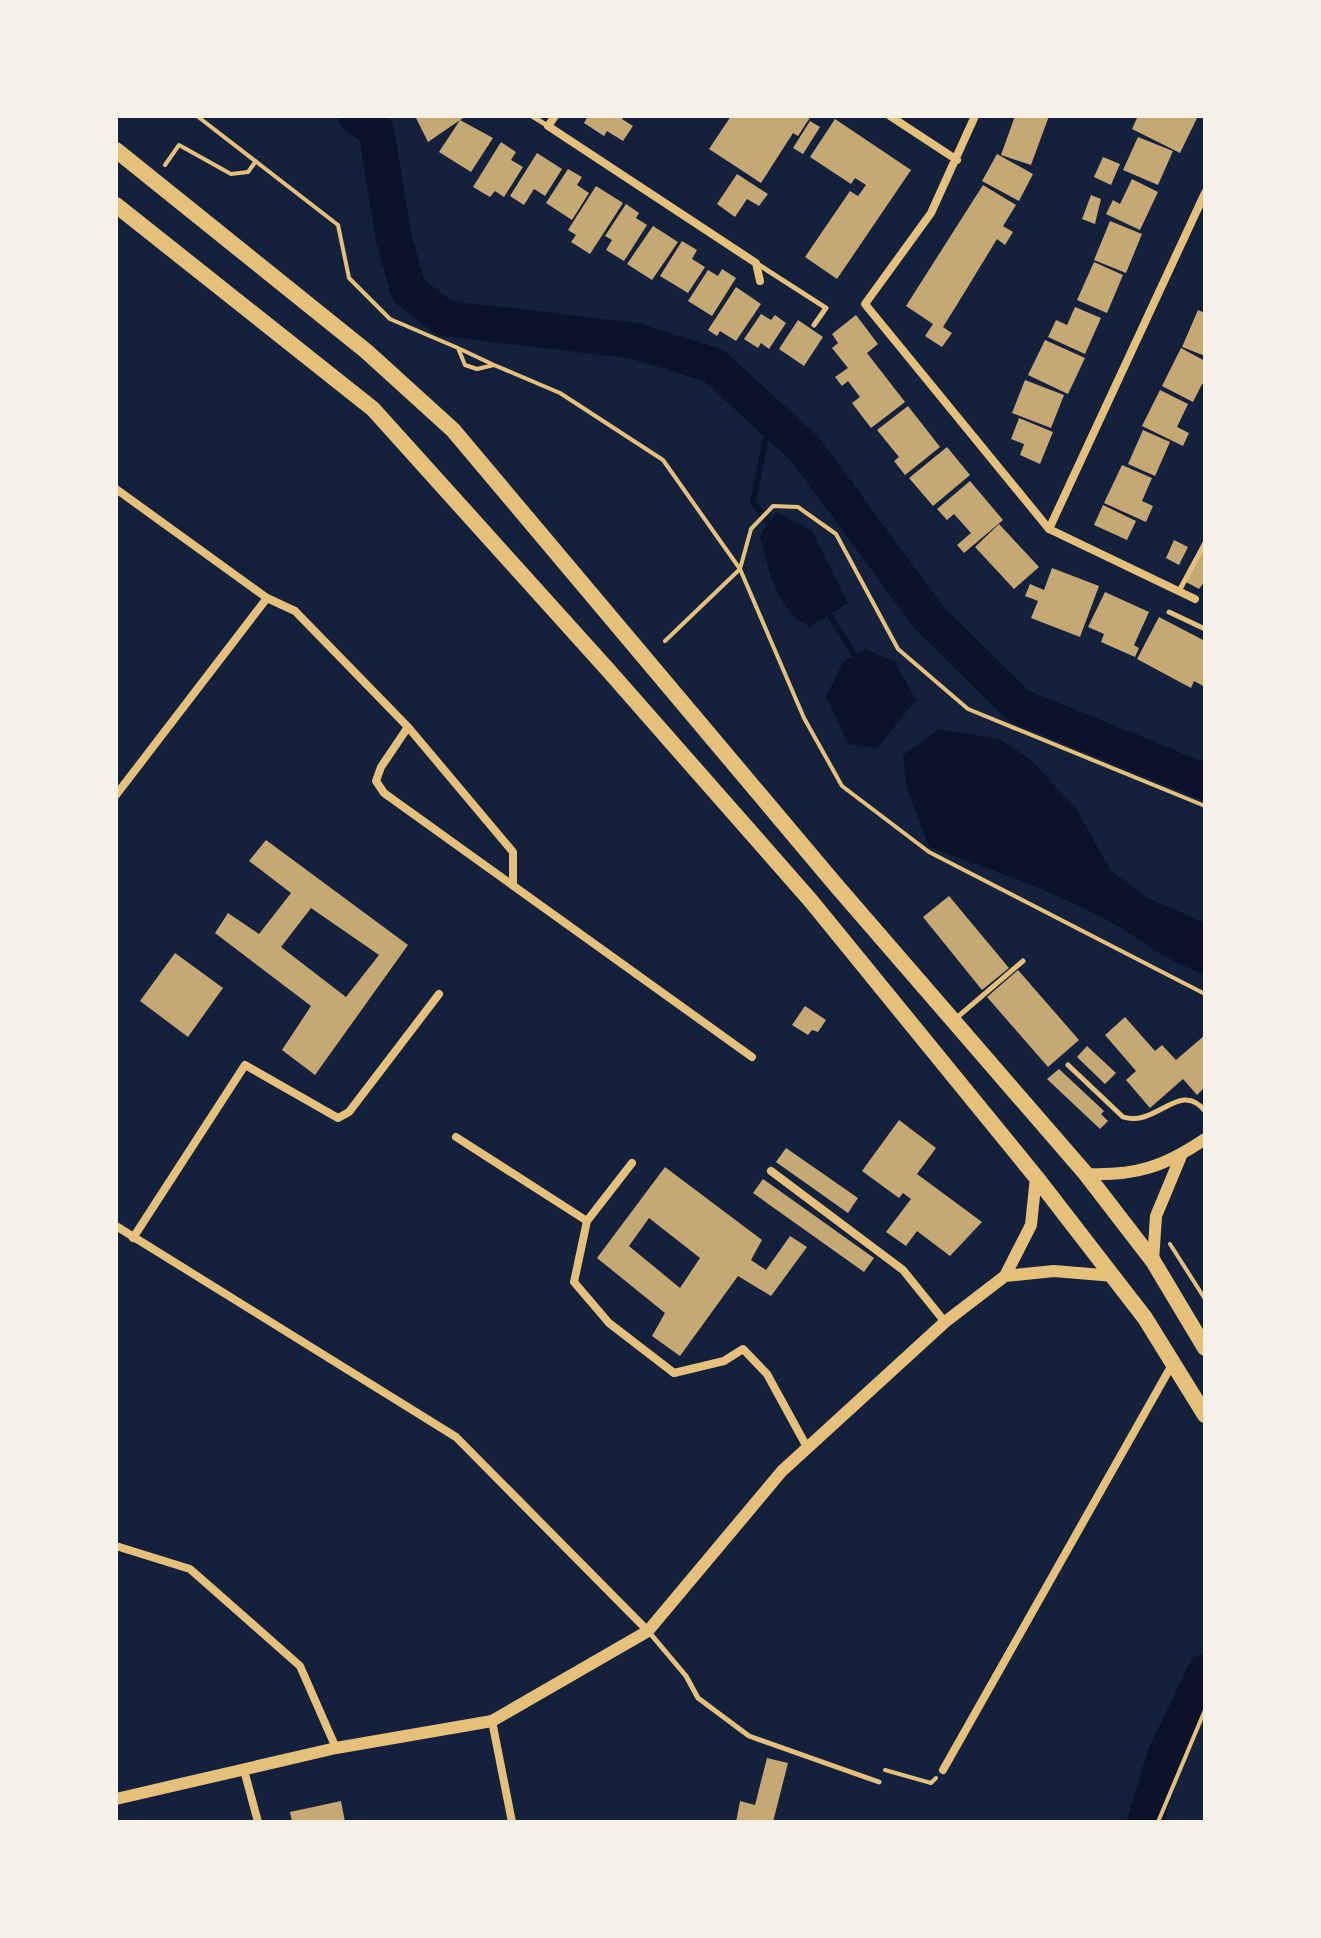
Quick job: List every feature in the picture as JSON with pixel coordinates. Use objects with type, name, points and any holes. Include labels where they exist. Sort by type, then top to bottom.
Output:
[{"type":"highway","points":[[116,150],[366,351],[453,430],[1086,1174],[1153,1261],[1205,1348]]},
{"type":"highway","points":[[116,205],[373,409],[801,890],[1114,1276],[1205,1415]]},
{"type":"street","points":[[555,116],[548,126],[756,263],[760,281]]},
{"type":"street","points":[[890,116],[957,160]]},
{"type":"street","points":[[975,116],[931,213],[865,304],[1049,529],[1195,599]]},
{"type":"street","points":[[1049,529],[1205,193]]},
{"type":"street","points":[[116,489],[267,598],[295,611],[408,727],[513,852],[513,883]]},
{"type":"street","points":[[116,795],[267,598]]},
{"type":"street","points":[[408,727],[381,767],[376,781],[384,793],[752,1057]]},
{"type":"street","points":[[133,1238],[245,1065],[338,1118],[349,1112],[439,994]]},
{"type":"street","points":[[456,1137],[587,1221]]},
{"type":"street","points":[[1086,1174],[1135,1174],[1181,1156],[1205,1139]]},
{"type":"street","points":[[1153,1261],[1156,1216],[1181,1156]]},
{"type":"street","points":[[632,1163],[587,1221],[574,1282],[609,1323],[674,1373],[724,1361],[743,1349],[767,1374],[808,1449]]},
{"type":"street","points":[[771,1171],[903,1270],[945,1322]]},
{"type":"street","points":[[116,1799],[336,1748],[492,1721],[648,1631],[782,1471],[945,1322],[1005,1276],[1031,1225],[1036,1177]]},
{"type":"street","points":[[116,1226],[456,1437],[648,1631]]},
{"type":"street","points":[[1005,1276],[1054,1271],[1114,1276]]},
{"type":"street","points":[[943,1770],[1173,1362]]},
{"type":"street","points":[[116,1546],[190,1569],[300,1666],[336,1748]]},
{"type":"street","points":[[492,1721],[512,1822]]},
{"type":"street","points":[[244,1770],[258,1822]]},
{"type":"lane","points":[[532,116],[548,126]]},
{"type":"lane","points":[[756,263],[826,308],[814,325]]},
{"type":"lane","points":[[1179,591],[1205,543]]},
{"type":"lane","points":[[1169,612],[1205,629]]},
{"type":"lane","points":[[953,1021],[1023,961]]},
{"type":"lane","points":[[1068,1065],[1123,1117],[1132,1120],[1149,1118],[1180,1100],[1195,1101],[1205,1111]]},
{"type":"lane","points":[[648,1631],[686,1676],[698,1698],[749,1736],[879,1782]]},
{"type":"path","points":[[197,116],[338,225],[349,278],[390,319],[560,393],[663,460],[740,569],[804,718],[842,786],[929,852],[1205,994]]},
{"type":"path","points":[[165,165],[179,145],[231,174],[248,172],[256,161]]},
{"type":"path","points":[[458,348],[465,365],[477,369],[494,365]]},
{"type":"path","points":[[665,641],[740,569],[751,529],[773,506],[798,507],[836,534],[898,649],[968,709],[1205,806]]},
{"type":"path","points":[[1169,1243],[1205,1299]]},
{"type":"path","points":[[1158,1822],[1205,1710]]},
{"type":"path","points":[[875,1766],[913,1781],[931,1783],[943,1770]]},
{"type":"water","points":[[777,512],[812,531],[848,603],[810,627],[798,619],[781,599],[767,562],[760,536]]},
{"type":"water","points":[[866,649],[895,662],[916,700],[877,748],[849,745],[826,697],[843,662]]},
{"type":"water","points":[[939,729],[1000,739],[1030,759],[1077,810],[1111,871],[1146,897],[1205,923],[1205,974],[1179,964],[1107,920],[1064,899],[929,847],[906,786],[903,755]]},
{"type":"building","points":[[415,116],[462,116],[463,118],[428,142]]},
{"type":"building","points":[[588,116],[624,116],[622,119],[633,126],[623,141],[607,131],[604,136],[584,123]]},
{"type":"building","points":[[731,116],[811,116],[798,136],[793,133],[761,183],[709,149]]},
{"type":"building","points":[[1015,116],[1049,116],[1031,165],[1001,155]]},
{"type":"building","points":[[1138,116],[1198,116],[1180,153],[1132,129]]},
{"type":"building","points":[[835,119],[911,170],[837,279],[805,257],[850,191],[858,196],[866,185],[855,178],[851,184],[810,157]]},
{"type":"building","points":[[460,120],[493,138],[471,172],[439,152]]},
{"type":"building","points":[[810,121],[820,127],[803,154],[793,148]]},
{"type":"building","points":[[1138,137],[1173,151],[1158,185],[1123,170]]},
{"type":"building","points":[[501,142],[516,152],[511,160],[523,167],[504,197],[495,191],[490,197],[473,187]]},
{"type":"building","points":[[537,153],[562,169],[545,196],[534,189],[524,205],[510,196]]},
{"type":"building","points":[[997,154],[1033,174],[1019,201],[982,181]]},
{"type":"building","points":[[1103,157],[1120,164],[1111,185],[1094,177]]},
{"type":"building","points":[[568,169],[582,177],[577,185],[589,193],[572,220],[546,203]]},
{"type":"building","points":[[737,174],[768,194],[759,206],[747,199],[735,217],[717,204]]},
{"type":"building","points":[[1132,179],[1158,192],[1140,230],[1106,214],[1113,200],[1120,204]]},
{"type":"building","points":[[983,185],[1016,205],[1003,226],[1013,232],[1005,245],[997,239],[943,327],[952,333],[942,347],[925,336],[933,324],[906,306]]},
{"type":"building","points":[[596,186],[623,203],[590,254],[571,242],[576,235],[568,230]]},
{"type":"building","points":[[1091,195],[1101,199],[1095,224],[1082,219]]},
{"type":"building","points":[[626,204],[639,213],[636,218],[647,225],[624,261],[606,250],[612,240],[605,236]]},
{"type":"building","points":[[1110,221],[1142,234],[1126,273],[1094,260]]},
{"type":"building","points":[[653,226],[678,242],[652,280],[627,264]]},
{"type":"building","points":[[682,241],[697,250],[692,259],[705,267],[688,293],[660,276]]},
{"type":"building","points":[[1094,262],[1123,275],[1107,313],[1077,300]]},
{"type":"building","points":[[722,269],[736,278],[712,316],[688,301],[708,270],[718,276]]},
{"type":"building","points":[[736,287],[761,304],[736,341],[720,331],[717,336],[708,330]]},
{"type":"building","points":[[1075,307],[1101,318],[1085,354],[1048,337],[1056,320],[1067,325]]},
{"type":"building","points":[[1198,310],[1205,313],[1205,356],[1182,347]]},
{"type":"building","points":[[761,314],[771,320],[775,315],[786,323],[769,349],[761,343],[758,348],[744,339]]},
{"type":"building","points":[[856,315],[878,344],[867,353],[905,402],[871,428],[852,403],[860,397],[848,381],[842,386],[835,377],[848,368],[832,348],[838,343],[832,334]]},
{"type":"building","points":[[798,320],[823,337],[804,366],[779,349]]},
{"type":"building","points":[[1045,340],[1085,358],[1068,394],[1028,375]]},
{"type":"building","points":[[1181,348],[1205,361],[1205,385],[1202,384],[1193,402],[1162,386]]},
{"type":"building","points":[[1025,380],[1064,395],[1051,428],[1012,413]]},
{"type":"building","points":[[1160,390],[1188,404],[1177,427],[1189,433],[1183,446],[1142,426]]},
{"type":"building","points":[[908,406],[940,447],[905,475],[894,461],[899,457],[877,430]]},
{"type":"building","points":[[1019,418],[1053,432],[1040,464],[1020,455],[1024,444],[1011,439]]},
{"type":"building","points":[[1143,430],[1170,442],[1155,476],[1128,464]]},
{"type":"building","points":[[947,447],[970,475],[933,506],[909,478]]},
{"type":"building","points":[[1122,465],[1152,478],[1142,501],[1153,506],[1146,522],[1104,503]]},
{"type":"building","points":[[970,481],[1003,520],[964,553],[957,545],[971,533],[954,514],[947,520],[937,509]]},
{"type":"building","points":[[1103,505],[1136,521],[1127,540],[1094,525]]},
{"type":"building","points":[[999,524],[1039,567],[1014,589],[975,547]]},
{"type":"building","points":[[1174,540],[1188,547],[1179,565],[1166,558]]},
{"type":"building","points":[[1205,545],[1205,581],[1199,589],[1186,582]]},
{"type":"building","points":[[1052,568],[1099,586],[1080,637],[1031,618],[1038,601],[1025,596],[1030,584],[1044,590]]},
{"type":"building","points":[[1105,592],[1149,612],[1134,645],[1139,648],[1135,657],[1101,642],[1104,634],[1088,627]]},
{"type":"building","points":[[1159,617],[1205,641],[1205,687],[1194,681],[1191,688],[1137,659]]},
{"type":"building","points":[[266,840],[408,945],[315,1075],[282,1050],[311,1006],[215,933],[228,913],[259,934],[291,893],[249,861]],"holes":[[[311,908],[379,955],[346,997],[281,947]]]},
{"type":"building","points":[[949,896],[1009,968],[982,990],[923,917]]},
{"type":"building","points":[[175,953],[223,988],[188,1037],[140,1001]]},
{"type":"building","points":[[1018,970],[1079,1040],[1048,1067],[987,997]]},
{"type":"building","points":[[805,1006],[826,1020],[818,1032],[812,1030],[808,1035],[792,1025]]},
{"type":"building","points":[[1125,1017],[1155,1051],[1162,1045],[1176,1060],[1205,1035],[1205,1087],[1197,1095],[1183,1079],[1150,1108],[1126,1080],[1136,1071],[1105,1035]]},
{"type":"building","points":[[1087,1046],[1116,1073],[1105,1084],[1077,1057]]},
{"type":"building","points":[[1059,1069],[1104,1111],[1101,1114],[1108,1121],[1100,1129],[1047,1079]]},
{"type":"building","points":[[899,1120],[936,1148],[917,1174],[982,1222],[950,1256],[917,1231],[906,1246],[886,1232],[911,1199],[903,1193],[899,1198],[862,1171]]},
{"type":"building","points":[[786,1148],[858,1198],[848,1213],[776,1162]]},
{"type":"building","points":[[665,1167],[762,1240],[751,1260],[766,1270],[790,1236],[807,1247],[771,1296],[738,1276],[680,1356],[652,1336],[665,1313],[597,1258]],"holes":[[[649,1218],[700,1258],[680,1288],[629,1246]]]},
{"type":"building","points":[[763,1179],[874,1258],[864,1272],[753,1193]]},
{"type":"building","points":[[767,1758],[788,1763],[773,1822],[736,1822],[740,1801],[755,1805]]},
{"type":"building","points":[[341,1801],[345,1822],[292,1822],[290,1812]]},
{"type":"waterway","points":[[356,116],[376,130],[394,239],[408,290],[444,318],[635,341],[713,365],[805,449],[930,619],[1019,706],[1205,782]]},
{"type":"waterway","points":[[770,417],[753,502],[771,526]]},
{"type":"waterway","points":[[826,609],[855,656]]},
{"type":"waterway","points":[[1145,1822],[1165,1756],[1205,1672]]}]
